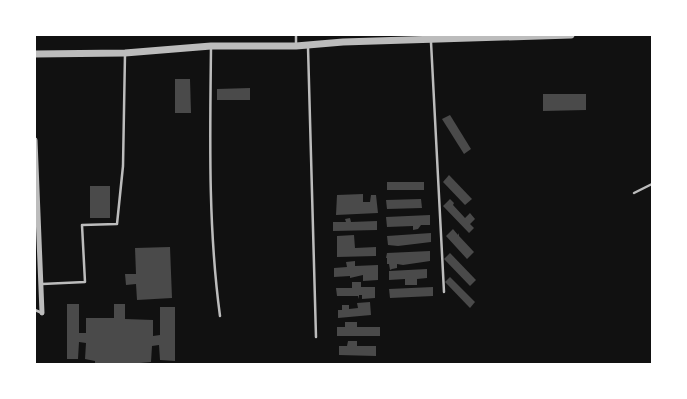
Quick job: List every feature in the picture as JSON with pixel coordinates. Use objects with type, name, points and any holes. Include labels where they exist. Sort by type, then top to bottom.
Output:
[{"type":"street","points":[[35,54],[125,53],[211,46],[296,46],[343,38],[431,40],[571,35]]},
{"type":"street","points":[[35,140],[42,313]]},
{"type":"lane","points":[[296,35],[296,46]]},
{"type":"lane","points":[[431,40],[444,292]]},
{"type":"lane","points":[[308,45],[316,337]]},
{"type":"lane","points":[[211,46],[209,169],[216,290],[220,316]]},
{"type":"lane","points":[[40,284],[85,282],[82,225],[118,224],[123,166],[125,53]]},
{"type":"lane","points":[[634,193],[652,184]]},
{"type":"lane","points":[[35,310],[42,313]]},
{"type":"building","points":[[175,79],[190,79],[191,113],[175,113]]},
{"type":"building","points":[[250,88],[250,100],[217,100],[217,89]]},
{"type":"building","points":[[543,94],[586,94],[586,110],[543,111]]},
{"type":"building","points":[[450,115],[471,149],[464,154],[442,119]]},
{"type":"building","points":[[449,175],[472,199],[465,205],[443,182]]},
{"type":"building","points":[[387,182],[424,182],[424,190],[387,190]]},
{"type":"building","points":[[90,186],[110,186],[110,218],[90,218]]},
{"type":"building","points":[[363,194],[363,202],[370,202],[371,195],[376,195],[378,213],[336,215],[337,195]]},
{"type":"building","points":[[421,199],[422,208],[387,209],[386,200]]},
{"type":"building","points":[[450,199],[465,218],[470,213],[475,219],[470,224],[474,228],[469,233],[443,206]]},
{"type":"building","points":[[430,215],[430,225],[421,225],[418,229],[413,230],[413,226],[387,227],[386,217]]},
{"type":"building","points":[[350,218],[351,222],[377,221],[377,230],[333,231],[333,222],[346,222],[345,219]]},
{"type":"building","points":[[453,229],[458,235],[459,233],[459,236],[474,252],[467,259],[446,236]]},
{"type":"building","points":[[431,233],[431,242],[398,246],[388,245],[387,236]]},
{"type":"building","points":[[354,235],[355,248],[376,247],[376,256],[337,257],[337,236]]},
{"type":"building","points":[[170,247],[172,298],[137,300],[136,284],[126,285],[125,274],[136,274],[135,248]]},
{"type":"building","points":[[430,251],[430,261],[403,265],[397,264],[397,268],[390,270],[389,264],[387,264],[387,253]]},
{"type":"building","points":[[450,253],[476,280],[470,286],[444,259]]},
{"type":"building","points":[[355,261],[355,266],[378,265],[378,280],[363,281],[363,275],[350,278],[350,276],[334,277],[334,268],[347,267],[346,262]]},
{"type":"building","points":[[427,269],[427,278],[417,279],[417,285],[405,285],[405,279],[389,280],[389,271]]},
{"type":"building","points":[[450,277],[475,302],[470,308],[445,282]]},
{"type":"building","points":[[352,282],[361,282],[361,287],[375,287],[375,298],[362,299],[362,295],[359,295],[359,299],[358,296],[337,296],[336,288],[352,288]]},
{"type":"building","points":[[433,287],[433,296],[390,298],[389,289]]},
{"type":"building","points":[[370,302],[371,315],[338,318],[338,310],[342,310],[342,305],[349,305],[349,309],[358,308],[357,303]]},
{"type":"building","points":[[67,304],[79,304],[79,333],[86,333],[86,318],[114,318],[114,304],[125,304],[125,319],[153,320],[153,336],[160,335],[160,307],[175,307],[175,361],[160,360],[159,345],[152,346],[151,362],[140,364],[95,364],[95,361],[85,359],[86,343],[79,342],[78,359],[67,359]]},
{"type":"building","points":[[345,322],[357,322],[357,327],[380,327],[380,336],[337,336],[337,327],[345,327]]},
{"type":"building","points":[[348,341],[357,341],[357,346],[376,346],[376,356],[339,355],[339,346],[347,346]]}]
